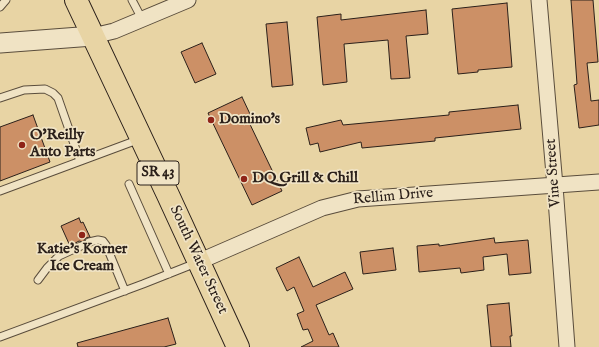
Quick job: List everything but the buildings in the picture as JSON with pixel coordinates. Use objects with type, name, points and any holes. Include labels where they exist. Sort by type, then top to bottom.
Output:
[{"type":"main road","name":"South Water Street","points":[[76,0],[142,138],[238,347]]},
{"type":"street","points":[[0,43],[93,36],[114,31],[188,0]]},
{"type":"street","name":"Vine Street","points":[[539,0],[567,347]]},
{"type":"street","name":"Rellim Drive","points":[[198,262],[322,208],[343,202],[365,198],[599,182]]},
{"type":"lane","points":[[0,7],[6,0]]},
{"type":"lane","points":[[132,0],[142,19]]},
{"type":"lane","points":[[0,98],[24,90],[45,89],[53,93],[58,98],[80,161]]},
{"type":"lane","points":[[0,191],[142,138]]},
{"type":"lane","points":[[129,184],[169,274]]},
{"type":"lane","points":[[89,242],[98,240],[103,241],[106,245],[125,291]]},
{"type":"lane","points":[[38,280],[59,256],[81,246]]},
{"type":"lane","points":[[0,337],[125,291],[198,262]]},
{"type":"place","name":"Domino's","points":[[211,120]]},
{"type":"place","name":"O'Reilly Auto Parts","points":[[22,145]]},
{"type":"place","name":"DQ Grill & Chill","points":[[244,179]]},
{"type":"place","name":"Katie's Korner Ice Cream","points":[[82,235]]}]
